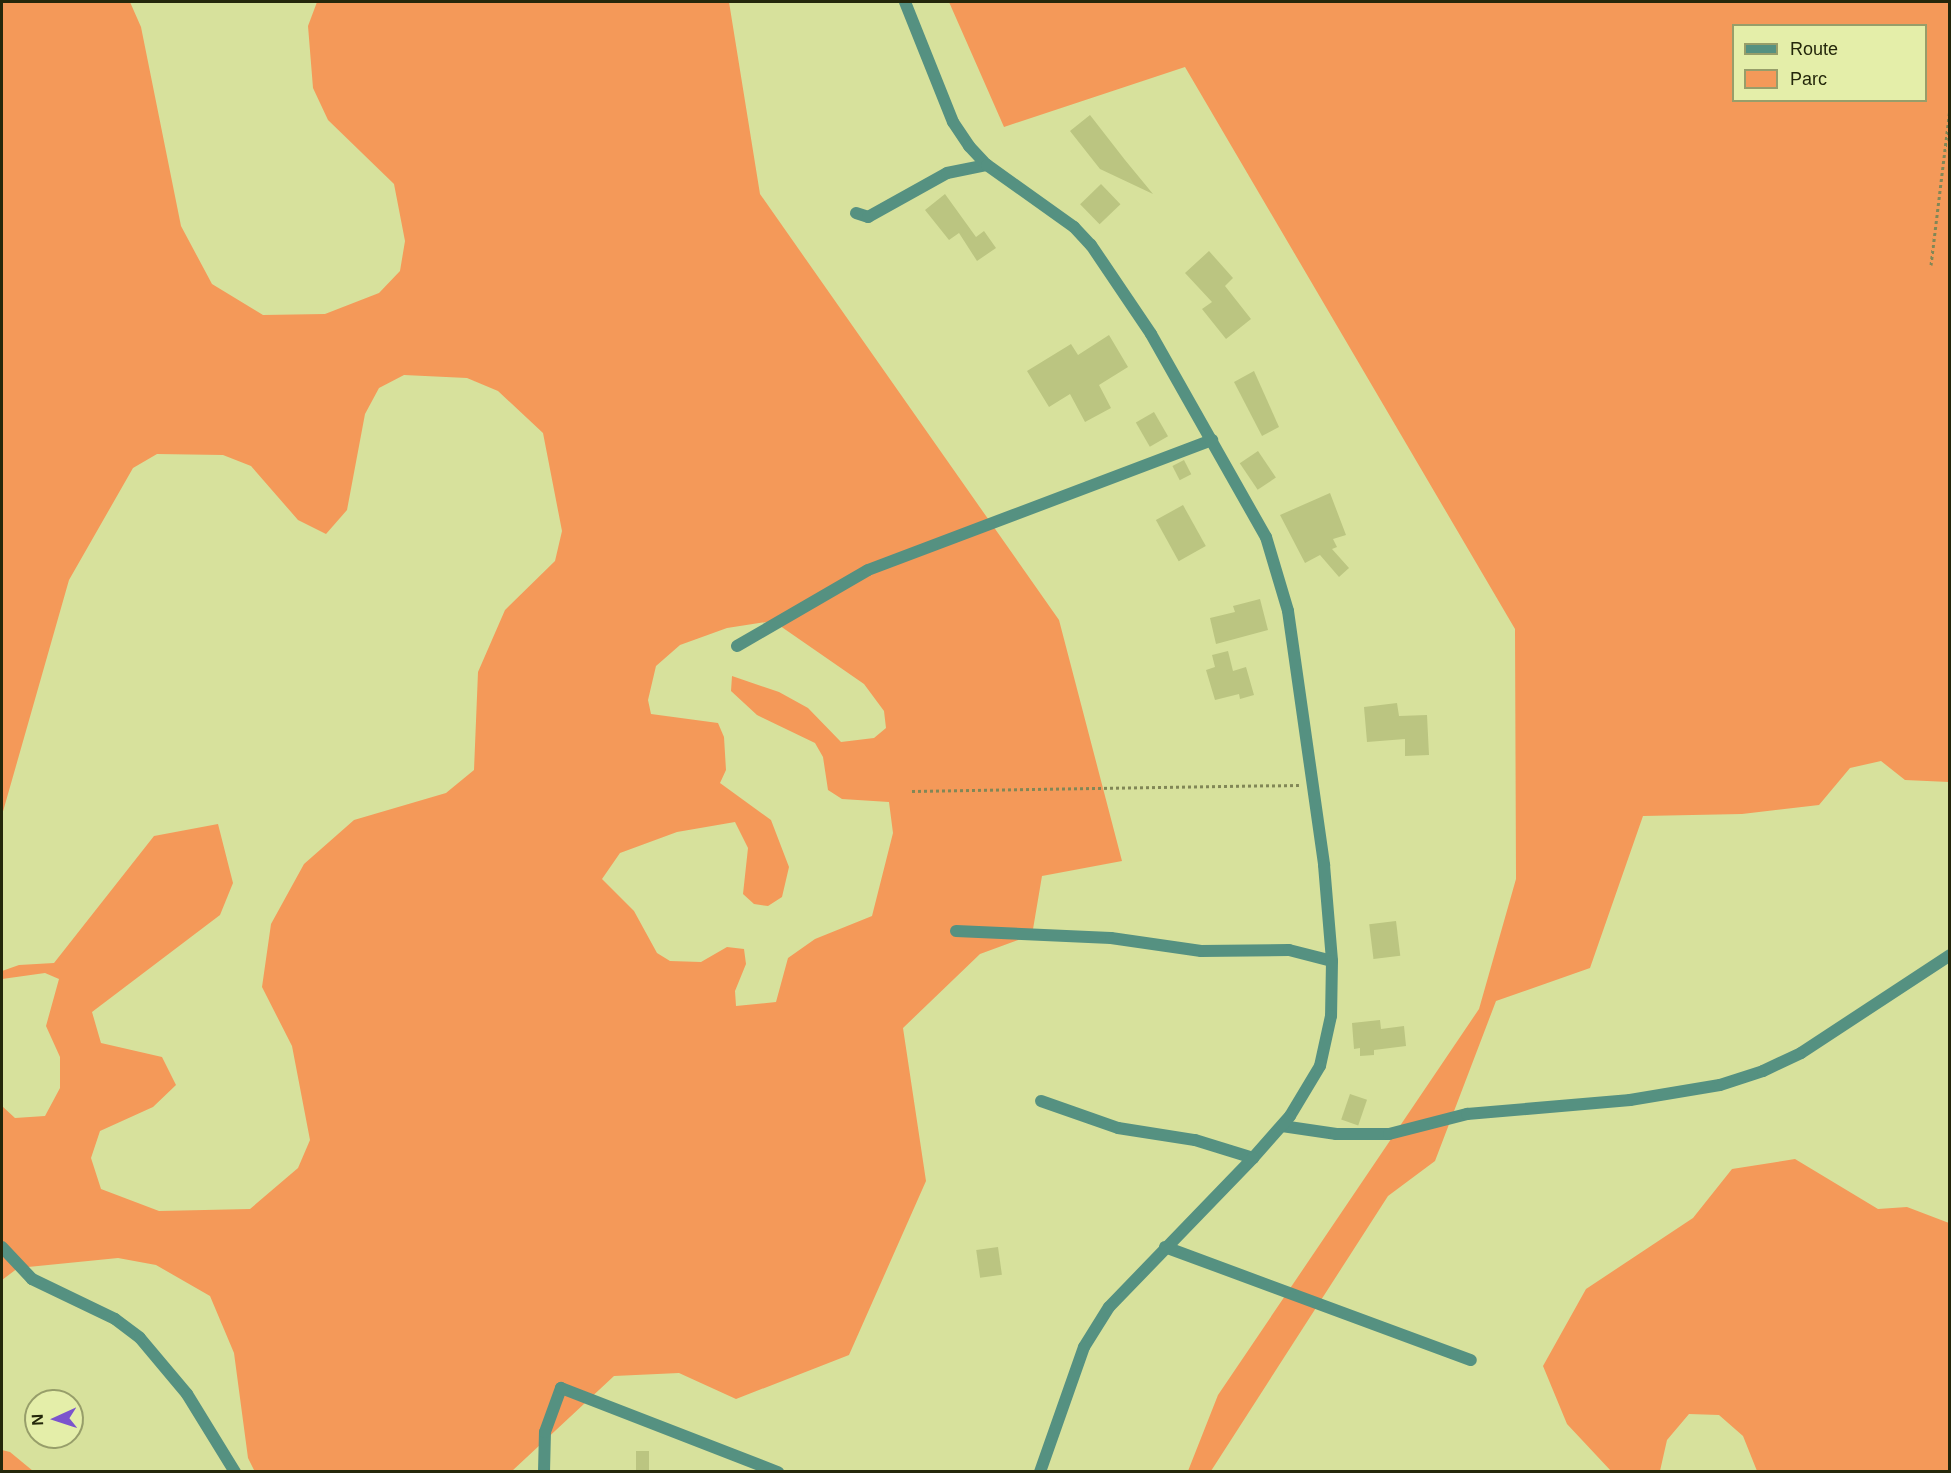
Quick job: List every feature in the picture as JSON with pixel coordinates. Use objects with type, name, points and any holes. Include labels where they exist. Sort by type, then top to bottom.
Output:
[{"type":"street","points":[[905,2],[953,122],[987,165],[1074,227],[1091,245],[1151,334],[1266,537],[1279,574],[1293,642],[1313,785],[1332,961],[1331,1016],[1320,1066],[1282,1126],[1108,1307],[1084,1347],[1040,1472]]},
{"type":"street","points":[[856,213],[868,217],[947,173],[987,165]]},
{"type":"street","points":[[737,646],[868,570],[1212,440]]},
{"type":"street","points":[[956,931],[1111,938],[1201,951],[1289,950],[1332,961]]},
{"type":"street","points":[[1282,1126],[1336,1134],[1389,1134],[1467,1114],[1630,1100],[1720,1085],[1763,1071],[1802,1053],[1950,955]]},
{"type":"street","points":[[1041,1101],[1118,1128],[1195,1140],[1253,1158]]},
{"type":"street","points":[[2,1247],[32,1278],[115,1319],[140,1338],[187,1394],[235,1472]]},
{"type":"street","points":[[1165,1247],[1471,1360]]},
{"type":"street","points":[[544,1472],[545,1432],[561,1388],[778,1472]]},
{"type":"path","points":[[1931,265],[1950,109]]},
{"type":"path","points":[[912,791],[1313,785]]},
{"type":"green space","points":[[2,2],[130,2],[141,27],[181,226],[212,284],[263,315],[325,314],[379,293],[400,271],[405,241],[394,184],[328,120],[313,88],[308,26],[317,2],[729,2],[760,194],[1059,620],[1122,861],[1042,876],[1032,935],[980,954],[903,1028],[926,1181],[849,1355],[736,1399],[679,1373],[614,1376],[512,1471],[255,1472],[248,1458],[234,1353],[210,1296],[156,1265],[118,1258],[18,1268],[2,1280],[2,1106],[15,1118],[45,1116],[60,1088],[60,1057],[46,1026],[59,979],[45,973],[2,979],[2,971],[19,965],[54,963],[154,836],[218,824],[233,883],[220,915],[92,1012],[101,1043],[162,1057],[176,1085],[153,1107],[100,1131],[91,1158],[101,1189],[159,1211],[250,1209],[298,1168],[310,1140],[292,1046],[262,987],[271,924],[304,864],[354,820],[446,793],[474,770],[478,672],[505,610],[555,561],[562,531],[543,433],[498,391],[467,378],[404,375],[379,388],[365,414],[347,510],[326,534],[298,520],[251,466],[223,455],[157,454],[133,468],[69,580],[2,815]],"holes":[[[773,621],[864,684],[884,711],[886,728],[874,738],[841,742],[808,708],[779,692],[732,676],[731,691],[757,715],[815,743],[823,757],[828,790],[842,799],[889,802],[893,833],[872,916],[815,939],[788,958],[776,1002],[736,1006],[735,991],[746,964],[744,949],[727,947],[701,962],[670,961],[657,953],[634,911],[602,879],[620,853],[677,832],[735,822],[748,848],[743,894],[754,904],[768,906],[782,897],[789,867],[771,820],[720,783],[726,770],[724,737],[718,723],[651,714],[648,700],[656,666],[680,645],[727,628]]]},
{"type":"green space","points":[[949,2],[1949,2],[1949,782],[1905,780],[1881,761],[1850,768],[1819,805],[1742,814],[1643,816],[1590,968],[1496,1001],[1435,1161],[1388,1196],[1211,1471],[1188,1471],[1218,1395],[1479,1009],[1516,879],[1515,629],[1185,67],[1004,127]]},
{"type":"green space","points":[[1795,1159],[1878,1209],[1907,1207],[1949,1223],[1949,1471],[1757,1471],[1743,1436],[1719,1415],[1689,1414],[1667,1440],[1660,1471],[1611,1471],[1567,1424],[1543,1366],[1586,1289],[1693,1218],[1732,1169]]},
{"type":"green space","points":[[2,1450],[10,1452],[33,1471],[2,1471]]},
{"type":"building","points":[[1090,115],[1153,194],[1100,169],[1070,131]]},
{"type":"building","points":[[1101,184],[1120,204],[1100,224],[1080,204]]},
{"type":"building","points":[[945,194],[976,237],[984,231],[996,248],[977,261],[959,233],[949,240],[925,210]]},
{"type":"building","points":[[1209,251],[1233,278],[1225,286],[1251,319],[1226,339],[1202,309],[1212,302],[1185,273]]},
{"type":"building","points":[[1109,335],[1128,367],[1099,385],[1111,408],[1085,422],[1070,394],[1049,407],[1027,371],[1071,344],[1078,355]]},
{"type":"building","points":[[1254,371],[1279,427],[1262,436],[1234,382]]},
{"type":"building","points":[[1154,412],[1168,436],[1150,447],[1136,422]]},
{"type":"building","points":[[1258,451],[1276,478],[1258,490],[1240,463]]},
{"type":"building","points":[[1184,460],[1191,474],[1180,480],[1172,466]]},
{"type":"building","points":[[1330,493],[1346,535],[1333,539],[1337,547],[1332,549],[1349,568],[1339,577],[1320,555],[1305,563],[1280,515]]},
{"type":"building","points":[[1183,505],[1206,546],[1179,561],[1156,520]]},
{"type":"building","points":[[1260,599],[1268,630],[1216,644],[1210,618],[1235,612],[1233,606]]},
{"type":"building","points":[[1228,651],[1233,671],[1246,667],[1254,695],[1240,699],[1239,694],[1215,700],[1206,670],[1215,667],[1212,655]]},
{"type":"building","points":[[1397,703],[1399,716],[1427,715],[1429,755],[1405,756],[1405,739],[1367,742],[1364,707]]},
{"type":"building","points":[[1396,921],[1400,956],[1373,959],[1369,924]]},
{"type":"building","points":[[1380,1020],[1381,1029],[1404,1026],[1406,1046],[1374,1050],[1374,1055],[1360,1056],[1360,1048],[1354,1049],[1352,1023]]},
{"type":"building","points":[[1350,1094],[1367,1100],[1358,1125],[1341,1120]]},
{"type":"building","points":[[998,1247],[1002,1275],[980,1278],[976,1250]]},
{"type":"building","points":[[636,1451],[649,1451],[649,1472],[636,1472]]}]
